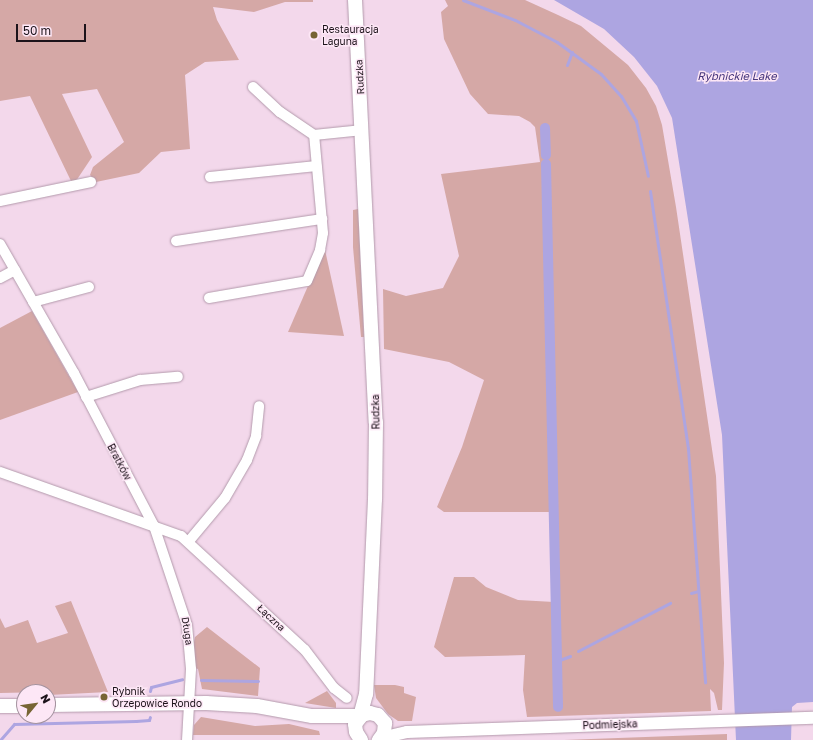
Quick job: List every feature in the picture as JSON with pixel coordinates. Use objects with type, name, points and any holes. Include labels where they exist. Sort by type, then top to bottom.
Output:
[{"type":"main road","name":"Rudzka","points":[[355,0],[375,373],[376,473],[366,694],[360,716],[355,724],[358,737]]},
{"type":"main road","points":[[366,694],[380,717],[385,729],[380,739]]},
{"type":"main road","points":[[56,705],[190,702],[243,705],[312,716],[360,716],[367,713],[380,717]]},
{"type":"main road","points":[[0,706],[16,706]]},
{"type":"main road","points":[[312,716],[358,737]]},
{"type":"street","points":[[253,87],[280,112],[314,135],[362,130]]},
{"type":"street","points":[[209,298],[307,281],[322,243],[322,219],[314,135]]},
{"type":"street","points":[[210,177],[316,166]]},
{"type":"street","points":[[0,201],[91,182]]},
{"type":"street","points":[[176,241],[322,219]]},
{"type":"street","name":"Bratków","points":[[0,244],[86,397],[154,526]]},
{"type":"street","points":[[0,278],[15,270]]},
{"type":"street","points":[[33,302],[89,287]]},
{"type":"street","points":[[86,397],[140,380],[178,377]]},
{"type":"street","points":[[189,541],[225,498],[247,460],[256,436],[259,406]]},
{"type":"street","name":"Łączna","points":[[0,472],[154,526],[181,536],[189,541],[305,650],[334,688],[347,698]]},
{"type":"street","name":"Długa","points":[[154,526],[187,625],[192,669],[187,740]]},
{"type":"street","name":"Podmiejska","points":[[380,717],[407,732]]},
{"type":"street","name":"Podmiejska","points":[[380,739],[407,732],[808,718]]},
{"type":"shaded area","points":[[0,0],[313,0],[313,2],[285,2],[254,12],[213,7],[217,20],[239,60],[205,62],[185,75],[190,149],[161,152],[139,173],[96,182],[90,175],[93,167],[124,142],[97,89],[62,94],[92,157],[76,181],[71,181],[30,96],[0,101]]},
{"type":"shaded area","points":[[445,0],[525,0],[581,26],[628,65],[646,88],[656,106],[662,125],[676,207],[716,476],[724,663],[722,710],[718,710],[714,693],[710,689],[711,711],[527,717],[523,690],[525,655],[445,657],[434,647],[454,577],[474,577],[486,587],[518,600],[554,602],[551,512],[444,512],[437,507],[462,447],[484,380],[449,362],[384,349],[383,289],[406,296],[443,288],[459,256],[441,174],[540,162],[535,127],[530,122],[519,116],[488,114],[470,94],[444,39],[441,12],[448,6]]},
{"type":"shaded area","points":[[358,209],[364,337],[361,337],[353,247],[353,210]]},
{"type":"shaded area","points":[[325,250],[344,336],[288,332],[308,286]]},
{"type":"shaded area","points":[[32,311],[78,392],[0,420],[0,328]]},
{"type":"shaded area","points":[[71,601],[108,692],[56,695],[56,684],[16,684],[16,693],[0,693],[0,618],[5,628],[28,620],[37,643],[68,633],[55,606]]},
{"type":"shaded area","points":[[207,627],[260,668],[258,696],[202,689],[198,669],[195,668],[194,642],[195,637]]},
{"type":"shaded area","points":[[374,685],[395,685],[404,687],[404,693],[416,697],[412,721],[398,721],[388,714],[376,698]]},
{"type":"shaded area","points":[[327,691],[336,703],[336,708],[305,703]]},
{"type":"shaded area","points":[[201,717],[255,726],[289,724],[319,731],[320,735],[193,735],[194,725]]},
{"type":"shaded area","points":[[727,734],[727,740],[564,740]]},
{"type":"water","name":"Rybnickie Lake","points":[[554,0],[813,0],[813,702],[797,703],[792,707],[791,740],[736,740],[722,435],[672,118],[657,86],[634,57],[604,29]]},
{"type":"waterway","points":[[463,0],[515,20],[557,42],[601,74],[621,96],[636,121],[648,176]]},
{"type":"waterway","points":[[567,65],[572,52]]},
{"type":"waterway","points":[[545,128],[546,155]]},
{"type":"waterway","points":[[546,164],[558,707]]},
{"type":"waterway","points":[[650,191],[688,449],[705,682]]},
{"type":"waterway","points":[[691,593],[698,591]]},
{"type":"waterway","points":[[578,651],[670,603]]},
{"type":"waterway","points":[[557,661],[570,656]]},
{"type":"waterway","points":[[150,691],[151,687],[182,679]]},
{"type":"waterway","points":[[201,680],[258,681]]},
{"type":"waterway","points":[[1,739],[14,724],[136,721],[149,720],[150,717]]},
{"type":"place","name":"Restauracja Laguna","points":[[314,35]]},
{"type":"place","name":"Rybnik Orzepowice Rondo","points":[[104,697]]}]
